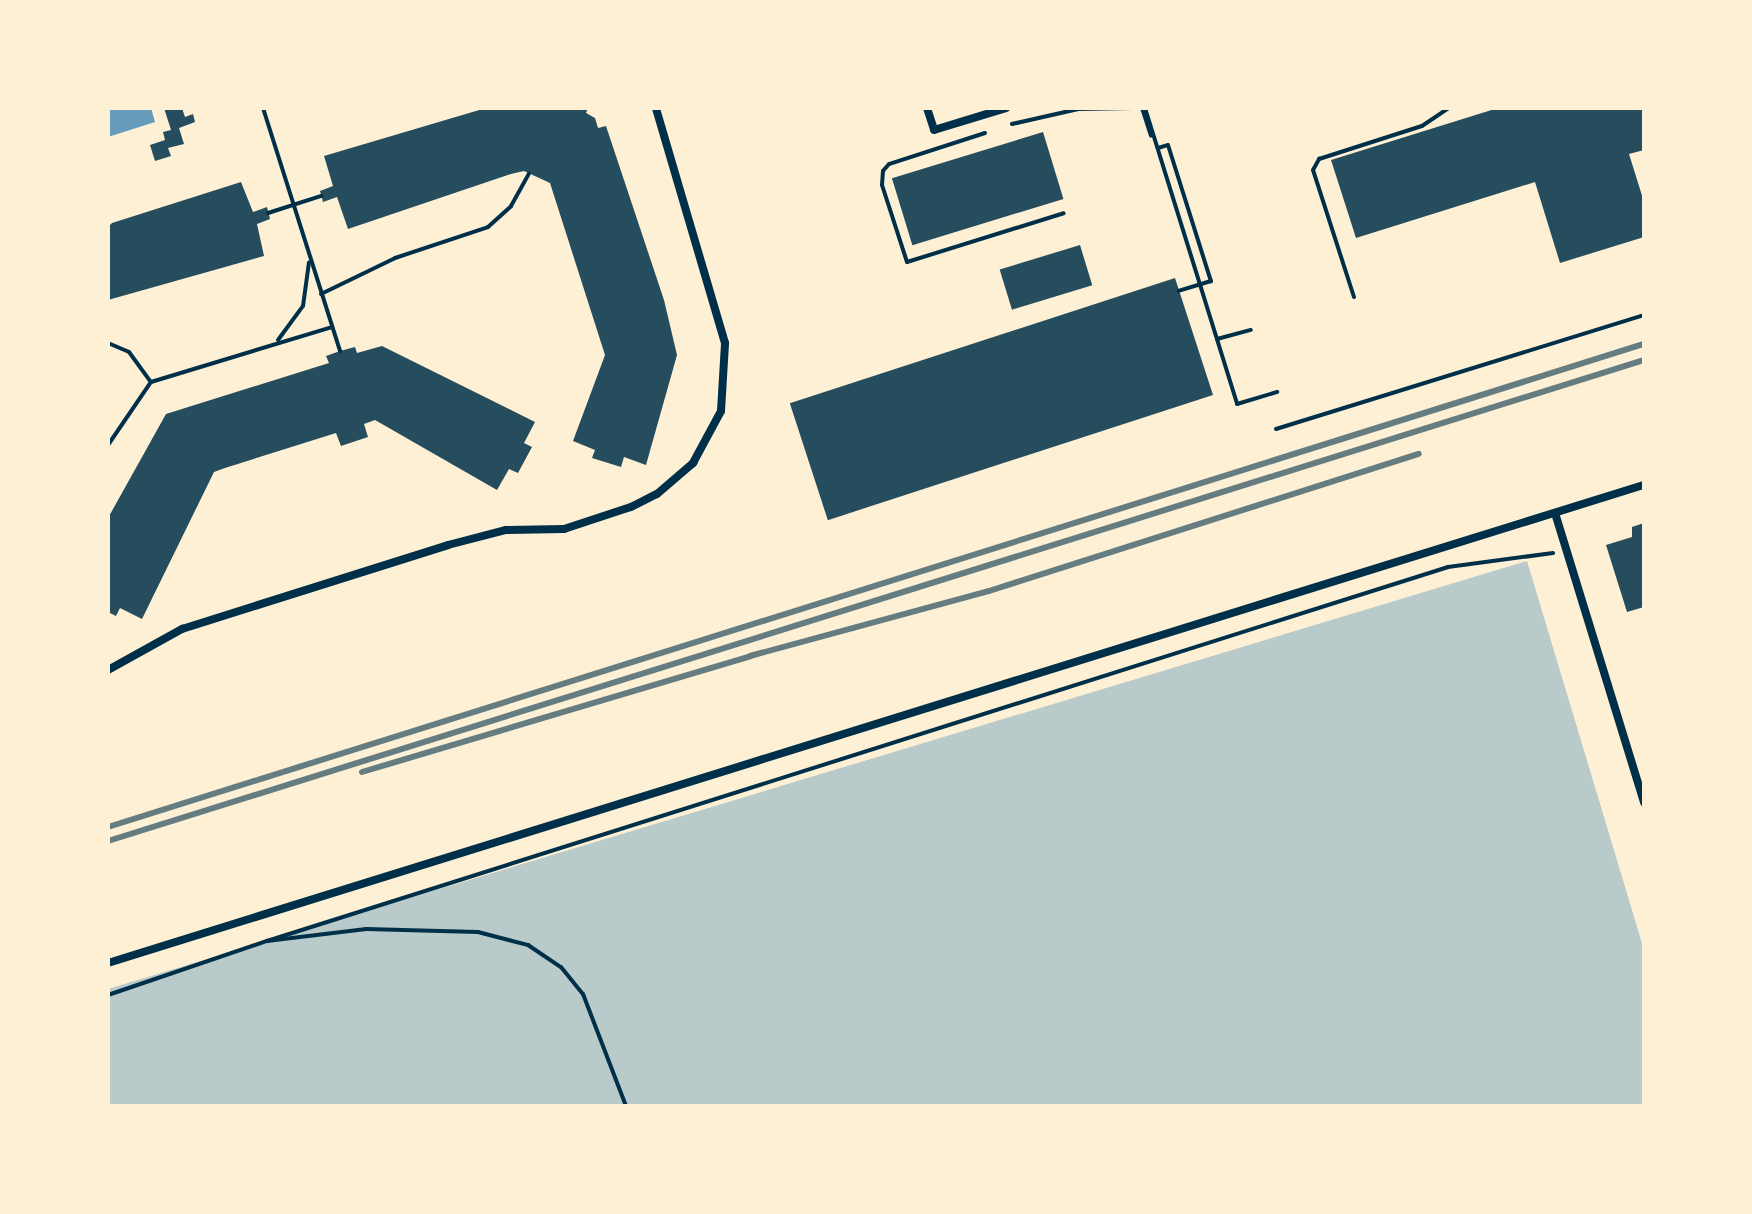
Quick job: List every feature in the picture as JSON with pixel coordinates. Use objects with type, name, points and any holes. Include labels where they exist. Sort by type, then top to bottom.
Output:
[{"type":"street","points":[[108,670],[182,629],[433,550],[506,530],[564,529],[631,507],[657,494],[693,463],[721,411],[725,343],[656,108]]},
{"type":"street","points":[[927,108],[934,130],[1006,108]]},
{"type":"street","points":[[108,963],[1644,485]]},
{"type":"street","points":[[1555,513],[1644,803]]},
{"type":"path","points":[[263,108],[340,351]]},
{"type":"path","points":[[1010,125],[1078,109],[1133,108]]},
{"type":"path","points":[[1143,108],[1155,149],[1168,145],[1211,281],[1179,291]]},
{"type":"path","points":[[1143,108],[1237,404],[1277,392]]},
{"type":"path","points":[[1354,297],[1313,170],[1319,159],[1422,126],[1449,108]]},
{"type":"path","points":[[995,130],[889,164],[883,171],[882,185],[907,262],[1064,213]]},
{"type":"path","points":[[321,294],[395,258],[488,227],[511,206],[529,174]]},
{"type":"path","points":[[268,213],[321,196]]},
{"type":"path","points":[[278,341],[303,306],[309,255]]},
{"type":"path","points":[[1276,429],[1644,315]]},
{"type":"path","points":[[108,445],[151,382],[332,327]]},
{"type":"path","points":[[1217,339],[1251,330]]},
{"type":"path","points":[[108,343],[129,352],[151,382]]},
{"type":"path","points":[[108,995],[267,941],[1448,567],[1567,551]]},
{"type":"path","points":[[267,941],[366,929],[425,928],[478,932],[528,945],[561,967],[583,994],[626,1106]]},
{"type":"shaded area","points":[[1527,561],[1644,950],[1644,1106],[108,1106],[108,989]]},
{"type":"water","points":[[108,108],[151,108],[155,122],[108,137]]},
{"type":"building","points":[[164,108],[182,108],[185,117],[193,114],[195,122],[179,128],[184,144],[168,148],[171,156],[155,161],[150,145],[165,140],[163,132],[171,130]]},
{"type":"building","points":[[486,108],[588,108],[586,113],[595,118],[598,128],[606,126],[664,300],[677,355],[646,465],[624,457],[621,467],[592,458],[595,450],[573,441],[605,355],[550,183],[524,171],[348,229],[337,197],[323,202],[320,191],[333,186],[324,156]]},
{"type":"building","points":[[1498,108],[1644,108],[1644,150],[1629,154],[1644,202],[1644,237],[1560,263],[1535,182],[1356,238],[1331,160]]},
{"type":"building","points":[[1043,132],[1063,199],[912,245],[892,178]]},
{"type":"building","points":[[241,182],[253,212],[267,207],[270,219],[257,224],[264,256],[108,300],[108,227],[112,223]]},
{"type":"building","points":[[1080,245],[1092,285],[1012,310],[1000,270]]},
{"type":"building","points":[[1175,278],[1213,395],[828,520],[790,403]]},
{"type":"building","points":[[382,346],[535,422],[524,443],[532,447],[518,473],[509,469],[497,490],[375,420],[364,424],[368,437],[341,446],[336,433],[225,468],[214,472],[142,619],[120,608],[116,616],[108,612],[108,518],[166,414],[329,363],[326,356],[340,351],[355,347],[357,353]]},
{"type":"building","points":[[1644,523],[1644,607],[1627,612],[1606,545],[1632,537],[1632,527]]},
{"type":"railway","points":[[108,827],[1644,344]]},
{"type":"railway","points":[[108,841],[1644,360]]},
{"type":"railway","points":[[362,772],[750,656],[989,591],[1419,454]]}]
